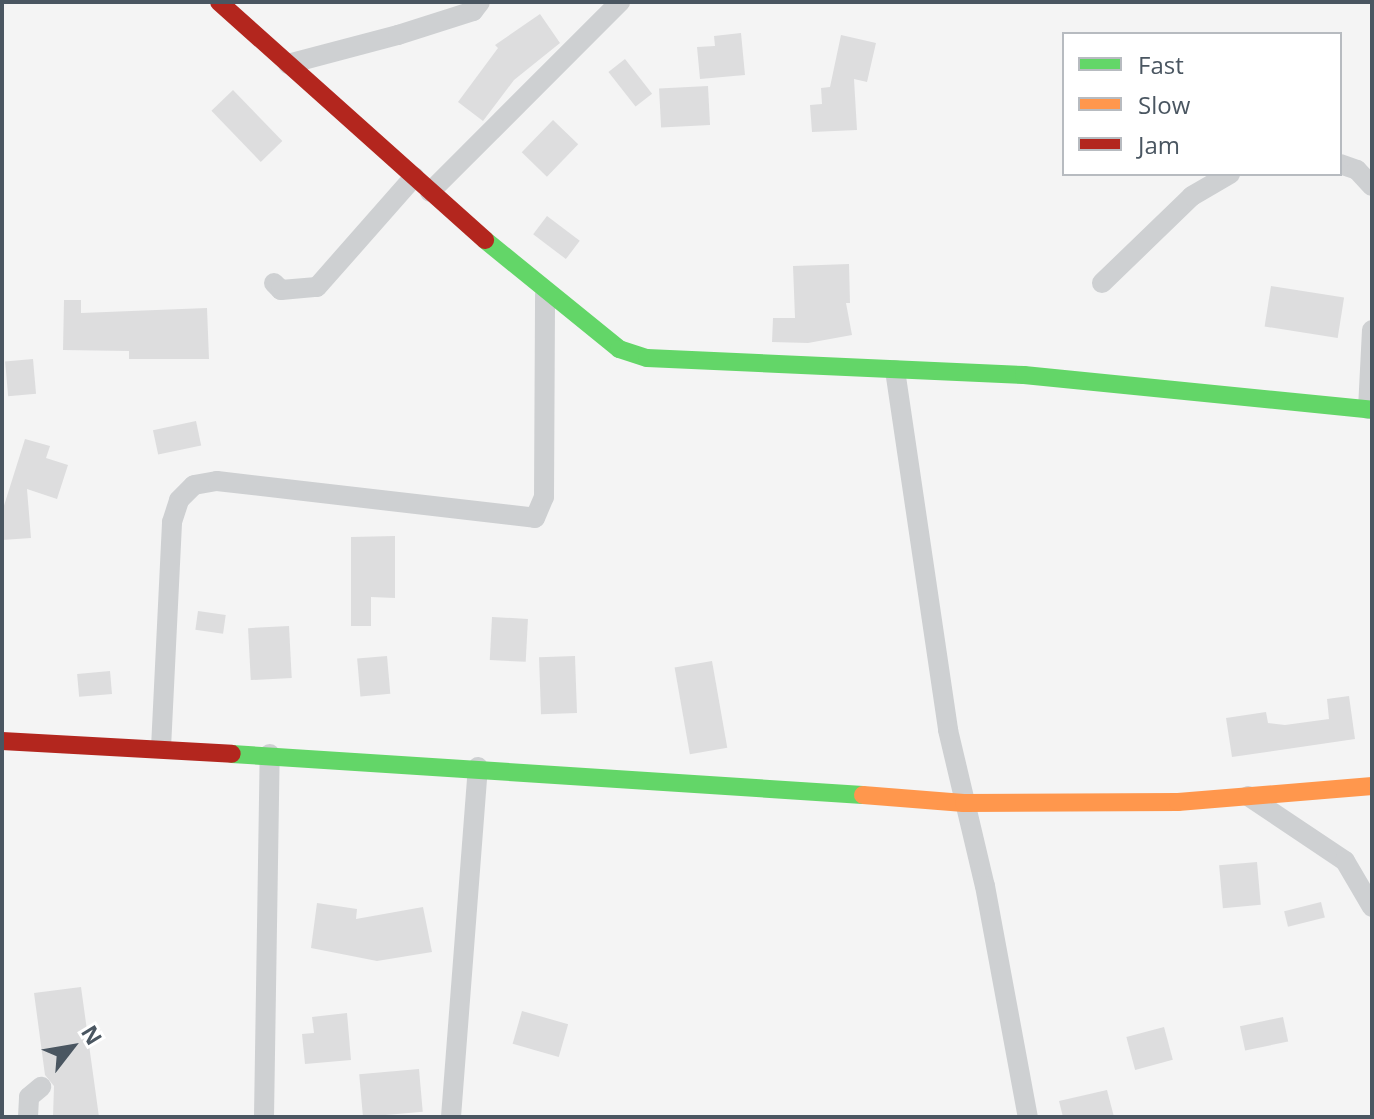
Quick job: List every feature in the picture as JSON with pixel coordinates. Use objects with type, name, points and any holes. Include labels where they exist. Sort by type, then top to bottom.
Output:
[{"type":"street","points":[[219,2],[545,294],[608,342],[647,358],[1024,375],[1370,409],[1372,330]]},
{"type":"street","points":[[288,64],[458,16],[480,2]]},
{"type":"street","points":[[430,192],[620,2]]},
{"type":"street","points":[[1342,165],[1357,170],[1372,186]]},
{"type":"street","points":[[1372,165],[1372,180]]},
{"type":"street","points":[[1102,283],[1192,196],[1227,176]]},
{"type":"street","points":[[274,283],[281,290],[317,287],[414,177]]},
{"type":"street","points":[[161,748],[172,522],[179,500],[194,485],[217,481],[535,518],[544,497],[545,294]]},
{"type":"street","points":[[895,370],[948,730],[988,899],[1028,1117]]},
{"type":"street","points":[[2,741],[478,767],[964,803],[1248,796],[1372,786]]},
{"type":"street","points":[[264,1117],[270,754]]},
{"type":"street","points":[[451,1117],[478,767]]},
{"type":"street","points":[[1248,796],[1345,861],[1372,907]]},
{"type":"street","points":[[28,1117],[29,1097],[41,1087]]},
{"type":"building","points":[[540,14],[560,43],[514,80],[483,121],[458,102],[498,48],[495,45]]},
{"type":"building","points":[[741,33],[745,75],[700,79],[697,47],[715,46],[714,36]]},
{"type":"building","points":[[841,35],[876,43],[867,82],[854,79],[857,130],[812,132],[810,105],[822,104],[821,88],[830,87]]},
{"type":"building","points":[[625,59],[652,94],[636,107],[608,72]]},
{"type":"building","points":[[708,86],[710,125],[661,128],[659,89]]},
{"type":"building","points":[[233,90],[282,141],[261,162],[211,111]]},
{"type":"building","points":[[553,120],[578,144],[547,177],[522,152]]},
{"type":"building","points":[[547,216],[580,241],[566,259],[533,234]]},
{"type":"building","points":[[849,264],[850,303],[846,303],[852,335],[808,343],[772,342],[773,318],[795,318],[793,266]]},
{"type":"building","points":[[1271,286],[1344,298],[1338,338],[1265,326]]},
{"type":"building","points":[[64,300],[81,300],[81,313],[207,308],[209,359],[129,359],[129,351],[63,350]]},
{"type":"building","points":[[33,359],[36,394],[8,396],[5,361]]},
{"type":"building","points":[[196,421],[201,445],[158,455],[153,430]]},
{"type":"building","points":[[25,439],[50,446],[46,458],[68,465],[57,499],[27,489],[31,538],[2,540],[2,512]]},
{"type":"building","points":[[395,536],[395,598],[371,597],[371,626],[351,626],[351,537]]},
{"type":"building","points":[[198,611],[226,615],[223,634],[195,630]]},
{"type":"building","points":[[492,617],[528,619],[526,662],[490,660]]},
{"type":"building","points":[[289,626],[292,678],[251,680],[248,628]]},
{"type":"building","points":[[387,656],[390,694],[360,696],[357,659]]},
{"type":"building","points":[[575,656],[577,713],[541,714],[539,657]]},
{"type":"building","points":[[712,661],[727,748],[690,754],[675,668]]},
{"type":"building","points":[[110,671],[112,694],[79,697],[77,674]]},
{"type":"building","points":[[1349,696],[1355,739],[1232,757],[1226,718],[1266,712],[1268,723],[1285,725],[1329,719],[1327,699]]},
{"type":"building","points":[[1257,862],[1261,905],[1223,908],[1219,865]]},
{"type":"building","points":[[1321,902],[1325,918],[1288,927],[1284,911]]},
{"type":"building","points":[[317,903],[357,909],[356,919],[423,907],[432,952],[377,961],[311,948]]},
{"type":"building","points":[[81,987],[99,1117],[53,1117],[54,1086],[45,1075],[34,993]]},
{"type":"building","points":[[522,1011],[568,1024],[559,1057],[513,1044]]},
{"type":"building","points":[[347,1013],[351,1060],[305,1064],[302,1034],[314,1033],[312,1017]]},
{"type":"building","points":[[1283,1017],[1288,1041],[1245,1051],[1240,1026]]},
{"type":"building","points":[[1164,1027],[1173,1060],[1135,1070],[1126,1037]]},
{"type":"building","points":[[419,1069],[423,1112],[363,1117],[359,1074]]},
{"type":"building","points":[[1107,1090],[1114,1117],[1063,1117],[1059,1101]]},
{"type":"traffic: fast","points":[[485,240],[619,349],[647,358],[1024,375],[1372,410]]},
{"type":"traffic: fast","points":[[232,754],[863,795]]},
{"type":"traffic: slow","points":[[863,795],[964,803],[1178,802],[1372,786]]},
{"type":"traffic: jam","points":[[219,2],[485,240]]},
{"type":"traffic: jam","points":[[2,741],[232,754]]}]
